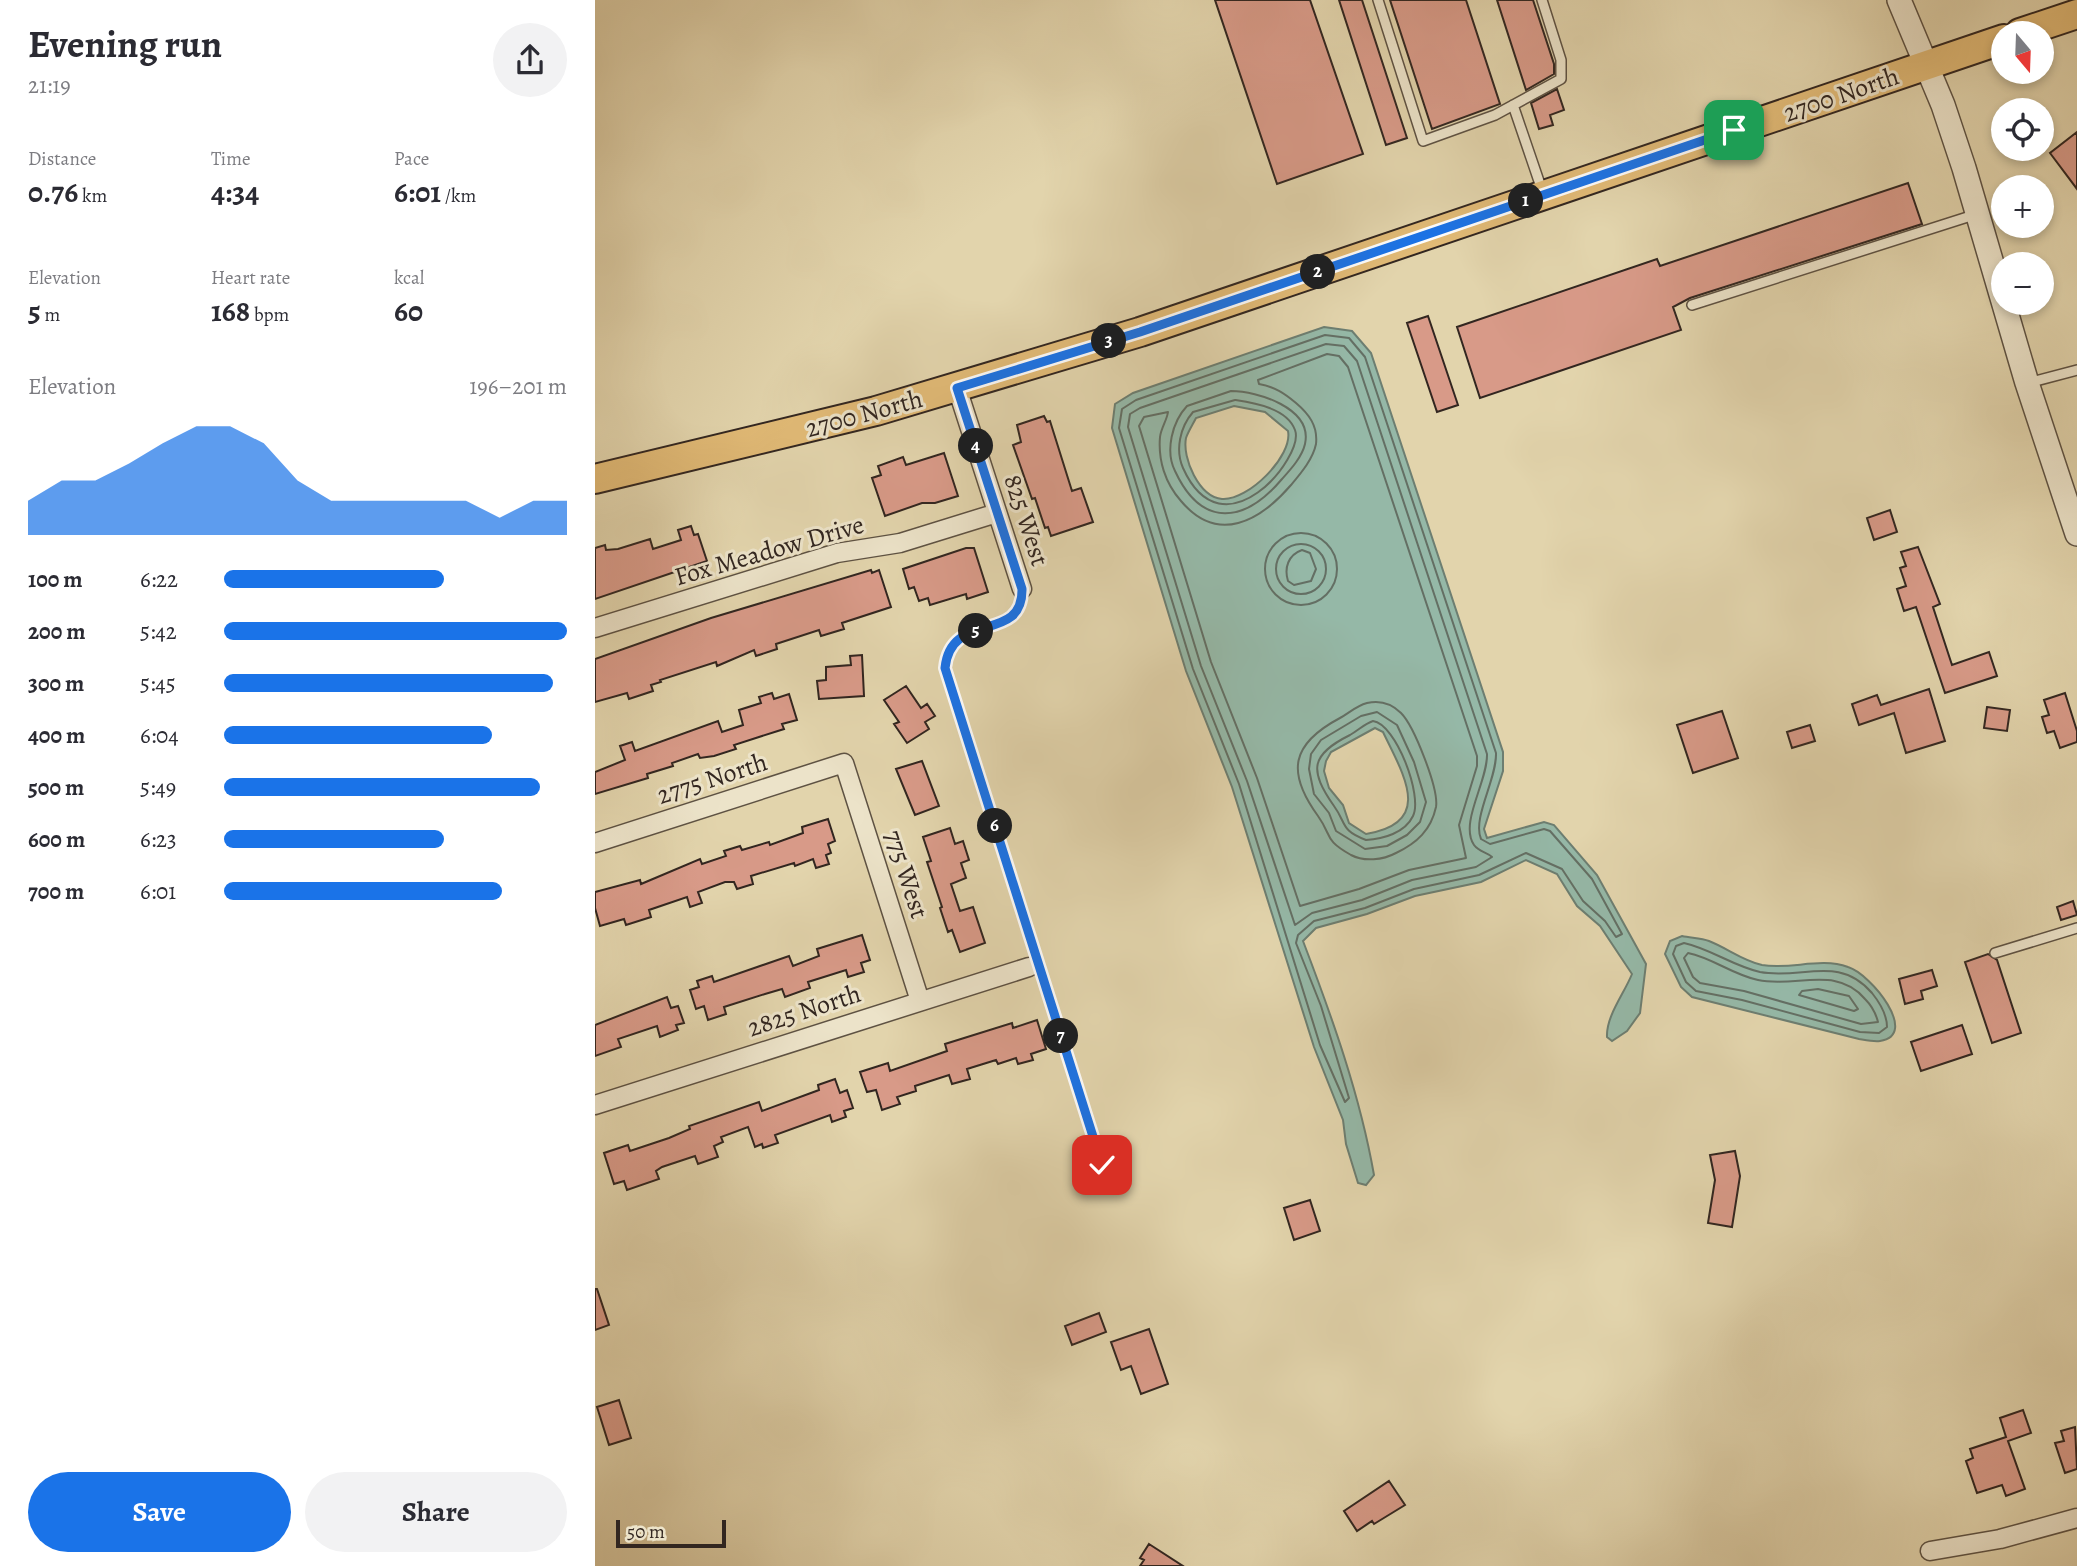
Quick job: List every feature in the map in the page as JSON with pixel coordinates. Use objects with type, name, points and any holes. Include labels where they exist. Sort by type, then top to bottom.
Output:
[{"type":"main road","points":[[2055,21],[2077,14]]},
{"type":"main road","name":"2700 North","points":[[595,479],[779,436],[957,388],[1140,332],[1991,43]]},
{"type":"street","points":[[1899,0],[1943,105],[2027,383],[2077,534]]},
{"type":"street","name":"825 West","points":[[957,388],[1022,589]]},
{"type":"street","name":"Fox Meadow Drive","points":[[595,628],[837,553],[900,543],[997,513]]},
{"type":"street","name":"2775 North","points":[[595,843],[844,763]]},
{"type":"street","name":"775 West","points":[[844,763],[920,1001]]},
{"type":"street","name":"2825 North","points":[[595,1105],[920,1001],[1036,968]]},
{"type":"street","points":[[1930,1552],[2000,1539],[2077,1518]]},
{"type":"lane","points":[[1378,0],[1423,141],[1495,115],[1554,84],[1563,75],[1542,0]]},
{"type":"lane","points":[[1513,105],[1544,195]]},
{"type":"lane","points":[[1692,305],[1977,214]]},
{"type":"lane","points":[[2027,383],[2077,370]]},
{"type":"lane","points":[[1995,953],[2077,928]]},
{"type":"path","points":[[1022,589],[1022,601],[1012,618],[956,639],[946,652],[945,668],[1036,968],[1102,1165],[1121,1186]]},
{"type":"water","points":[[1324,327],[1352,331],[1371,353],[1503,752],[1503,771],[1484,829],[1487,838],[1544,822],[1554,825],[1597,875],[1646,964],[1640,1013],[1627,1031],[1612,1041],[1607,1037],[1609,1021],[1632,974],[1600,926],[1577,906],[1557,874],[1526,860],[1481,882],[1415,896],[1367,914],[1316,928],[1303,941],[1335,1027],[1361,1115],[1374,1175],[1366,1185],[1358,1183],[1346,1144],[1343,1120],[1314,1047],[1232,787],[1186,671],[1112,428],[1115,404],[1133,393]],"holes":[[[1234,406],[1265,412],[1288,431],[1288,441],[1276,464],[1256,485],[1233,498],[1222,499],[1214,497],[1199,484],[1187,456],[1186,438],[1196,418]],[[1375,728],[1383,732],[1405,780],[1407,808],[1401,819],[1387,828],[1366,834],[1349,823],[1343,805],[1329,788],[1324,771],[1331,752]]]},
{"type":"water","points":[[1682,936],[1709,941],[1748,961],[1762,965],[1827,963],[1848,967],[1858,972],[1879,992],[1894,1017],[1895,1028],[1891,1036],[1880,1041],[1859,1039],[1692,997],[1681,987],[1665,954],[1670,941]]},
{"type":"building","points":[[1215,0],[1310,0],[1363,154],[1277,184]]},
{"type":"building","points":[[1339,0],[1362,0],[1407,138],[1386,145]]},
{"type":"building","points":[[1390,0],[1466,0],[1500,104],[1432,129]]},
{"type":"building","points":[[1497,0],[1533,0],[1554,64],[1554,74],[1526,90]]},
{"type":"building","points":[[1557,89],[1564,110],[1550,115],[1553,125],[1539,129],[1531,103]]},
{"type":"building","points":[[2077,132],[2077,189],[2054,158],[2054,150]]},
{"type":"building","points":[[1908,183],[1922,224],[1690,298],[1673,307],[1681,330],[1480,398],[1457,327],[1657,259],[1660,266]]},
{"type":"building","points":[[1428,316],[1458,405],[1437,412],[1407,323]]},
{"type":"building","points":[[1044,416],[1047,422],[1050,421],[1072,491],[1081,488],[1093,522],[1051,536],[1048,527],[1045,528],[1035,498],[1032,499],[1013,445],[1021,442],[1017,425]]},
{"type":"building","points":[[944,453],[958,496],[935,503],[922,503],[885,516],[872,478],[881,475],[878,466],[903,457],[906,465]]},
{"type":"building","points":[[1890,510],[1897,532],[1874,540],[1867,518]]},
{"type":"building","points":[[691,526],[694,535],[698,534],[707,561],[595,599],[595,548],[605,545],[606,550],[618,549],[650,539],[653,549],[681,540],[678,530]]},
{"type":"building","points":[[1918,547],[1940,604],[1933,607],[1952,665],[1989,652],[1997,676],[1945,693],[1916,607],[1904,611],[1897,589],[1906,586],[1900,568],[1906,566],[1901,552]]},
{"type":"building","points":[[966,548],[974,548],[988,592],[967,599],[966,594],[930,605],[928,598],[919,601],[914,587],[909,589],[903,569]]},
{"type":"building","points":[[871,570],[872,573],[879,570],[891,607],[842,623],[844,629],[821,636],[819,630],[776,644],[777,649],[756,656],[754,650],[717,666],[716,662],[660,680],[661,682],[651,685],[653,691],[629,699],[627,693],[595,702],[595,659],[711,618]]},
{"type":"building","points":[[862,655],[864,696],[819,699],[817,681],[826,680],[826,667],[851,665],[850,656]]},
{"type":"building","points":[[906,686],[921,708],[927,704],[935,716],[925,722],[929,729],[907,743],[894,724],[899,722],[884,700]]},
{"type":"building","points":[[1929,689],[1945,741],[1906,753],[1894,713],[1859,725],[1852,704],[1877,695],[1881,705]]},
{"type":"building","points":[[772,693],[774,699],[789,694],[797,720],[782,724],[784,729],[734,745],[736,749],[714,756],[700,758],[698,754],[647,774],[648,778],[595,794],[595,772],[625,760],[620,746],[632,742],[635,751],[718,721],[722,732],[743,725],[739,710],[761,703],[759,697]]},
{"type":"building","points":[[2065,693],[2077,731],[2077,742],[2060,748],[2054,731],[2047,733],[2042,717],[2049,715],[2044,700]]},
{"type":"building","points":[[1987,707],[2010,710],[2007,731],[1984,728]]},
{"type":"building","points":[[1722,711],[1738,758],[1693,773],[1677,725]]},
{"type":"building","points":[[1810,725],[1815,741],[1792,748],[1787,732]]},
{"type":"building","points":[[922,761],[939,806],[915,815],[896,769]]},
{"type":"building","points":[[828,819],[835,841],[828,844],[831,853],[826,855],[829,864],[816,868],[813,859],[795,866],[794,863],[751,876],[753,884],[737,889],[734,882],[725,882],[698,892],[702,903],[690,907],[687,897],[649,910],[651,917],[626,925],[624,919],[600,926],[595,908],[595,892],[640,880],[641,884],[700,859],[702,864],[726,856],[724,851],[740,846],[742,850],[769,842],[770,845],[803,833],[802,827]]},
{"type":"building","points":[[950,828],[955,844],[963,841],[969,860],[961,863],[966,878],[951,884],[960,911],[973,907],[985,943],[960,952],[952,930],[948,932],[940,908],[942,907],[927,862],[931,861],[923,837]]},
{"type":"building","points":[[2073,901],[2077,915],[2061,920],[2057,907]]},
{"type":"building","points":[[862,935],[870,960],[861,963],[864,972],[848,977],[846,970],[808,982],[810,988],[785,997],[782,989],[765,994],[724,1007],[726,1014],[708,1020],[704,1006],[696,1009],[690,990],[699,987],[697,981],[712,976],[714,982],[789,956],[793,966],[819,956],[817,949]]},
{"type":"building","points":[[1988,954],[1997,960],[2021,1033],[1992,1043],[1965,962]]},
{"type":"building","points":[[1932,970],[1937,986],[1921,991],[1923,999],[1905,1004],[1899,979]]},
{"type":"building","points":[[667,997],[671,1008],[678,1006],[684,1023],[676,1025],[678,1030],[660,1037],[657,1026],[618,1039],[621,1047],[595,1056],[595,1025]]},
{"type":"building","points":[[1037,1020],[1046,1049],[1031,1054],[1033,1060],[1018,1064],[1016,1058],[998,1064],[996,1060],[967,1069],[970,1079],[952,1084],[949,1075],[915,1086],[916,1091],[897,1097],[900,1104],[882,1110],[876,1090],[867,1092],[860,1072],[888,1063],[890,1071],[947,1051],[945,1044],[1012,1023],[1013,1028]]},
{"type":"building","points":[[1962,1025],[1972,1054],[1921,1071],[1911,1042]]},
{"type":"building","points":[[835,1079],[840,1093],[847,1090],[853,1108],[844,1111],[846,1117],[832,1122],[830,1115],[775,1135],[778,1143],[763,1148],[762,1144],[755,1147],[748,1127],[721,1137],[723,1142],[714,1146],[718,1157],[698,1164],[695,1156],[662,1167],[656,1171],[659,1179],[627,1190],[624,1181],[614,1184],[604,1153],[628,1145],[630,1151],[669,1138],[690,1129],[689,1126],[759,1102],[762,1111],[819,1090],[818,1085]]},
{"type":"building","points":[[1735,1151],[1740,1176],[1732,1227],[1708,1223],[1715,1180],[1710,1155]]},
{"type":"building","points":[[1310,1200],[1320,1231],[1294,1240],[1284,1208]]},
{"type":"building","points":[[595,1289],[609,1325],[595,1330]]},
{"type":"building","points":[[1099,1313],[1106,1332],[1072,1345],[1065,1326]]},
{"type":"building","points":[[1149,1329],[1168,1384],[1141,1394],[1131,1366],[1121,1370],[1111,1342]]},
{"type":"building","points":[[619,1400],[631,1438],[609,1445],[597,1407]]},
{"type":"building","points":[[2023,1410],[2031,1433],[2008,1441],[2025,1489],[2006,1496],[2002,1485],[1977,1493],[1966,1461],[1973,1458],[1970,1449],[2006,1437],[2000,1418]]},
{"type":"building","points":[[2075,1427],[2077,1469],[2065,1473],[2055,1443],[2064,1441],[2061,1431]]},
{"type":"building","points":[[1389,1481],[1405,1505],[1357,1531],[1344,1511]]},
{"type":"building","points":[[1149,1544],[1183,1566],[1140,1566],[1144,1560],[1140,1558]]},
{"type":"route","points":[[1102,1165],[945,668],[946,652],[956,639],[1012,618],[1022,601],[1022,589],[957,388],[1140,332],[1734,130]]}]
